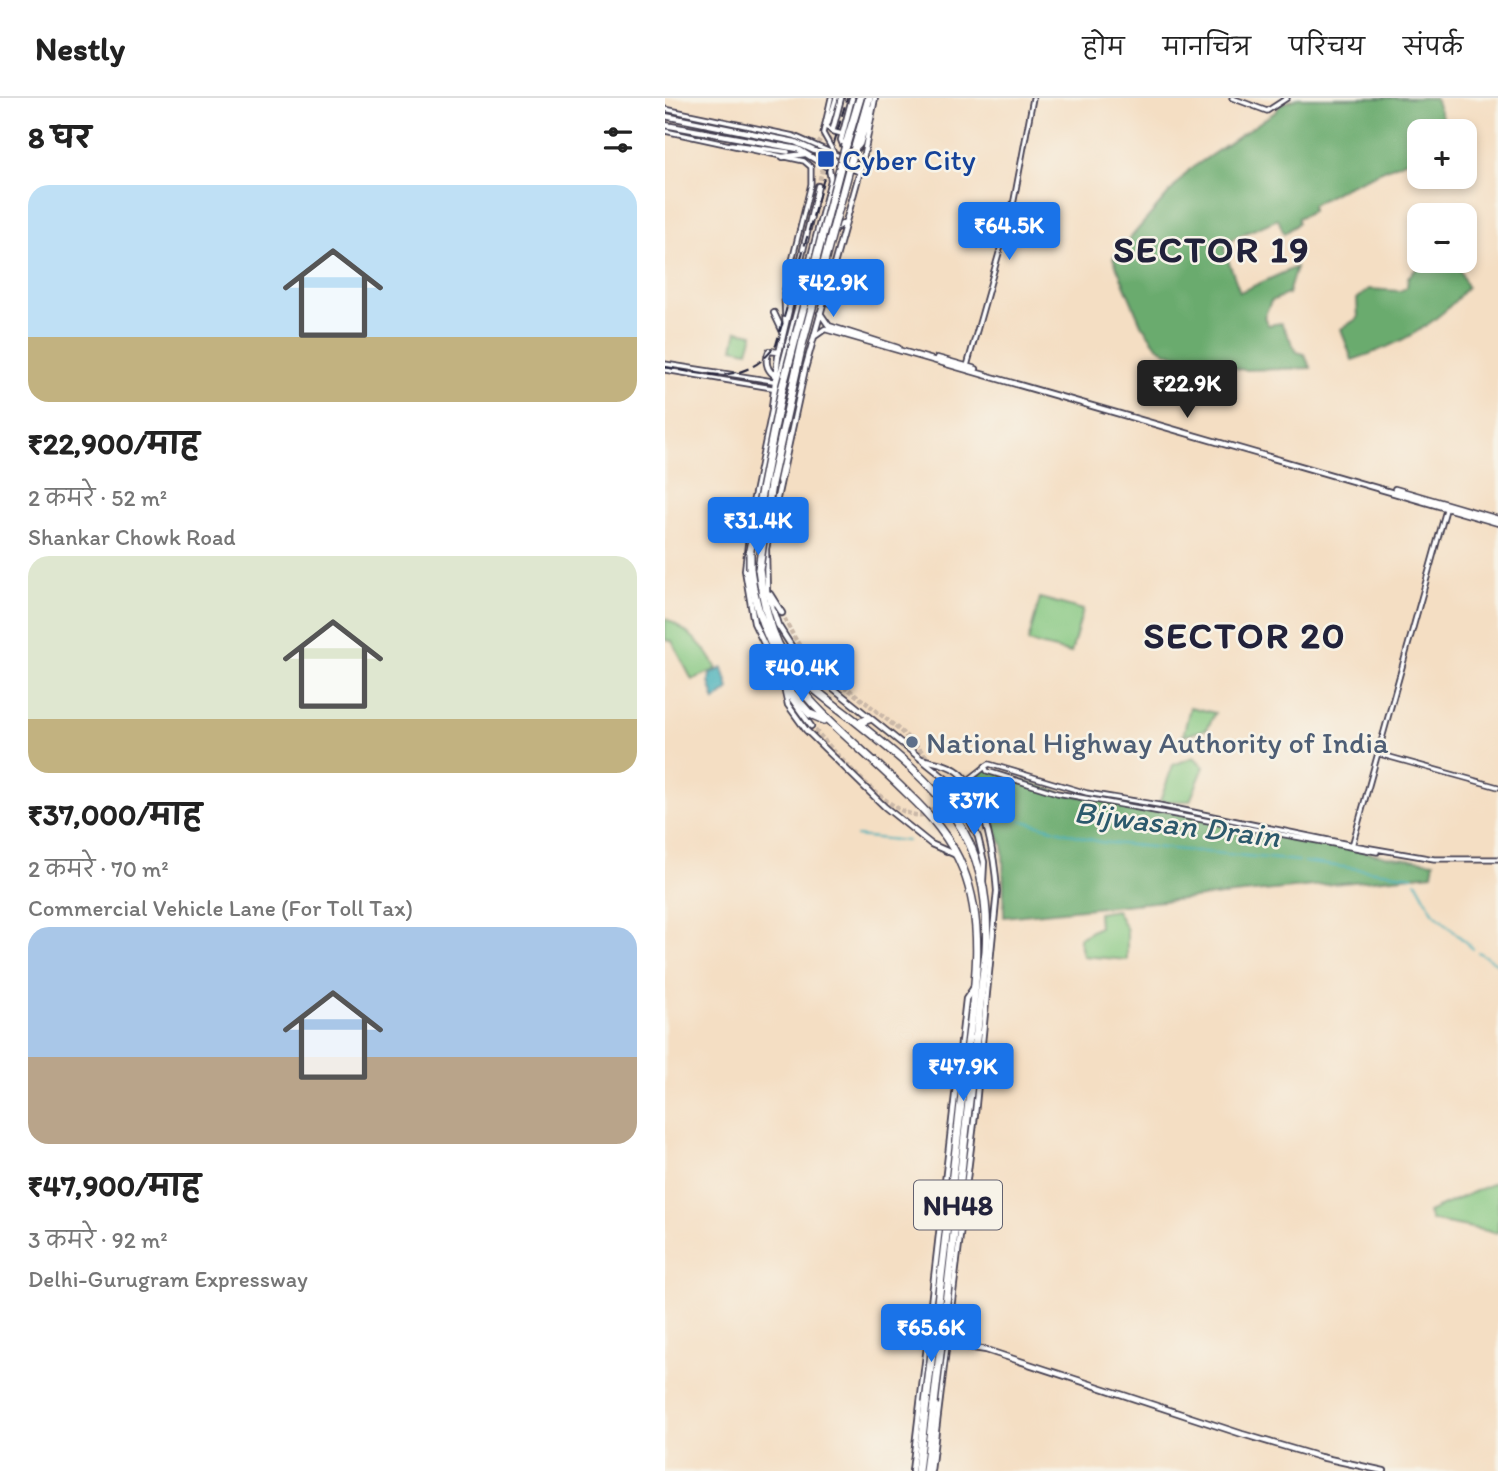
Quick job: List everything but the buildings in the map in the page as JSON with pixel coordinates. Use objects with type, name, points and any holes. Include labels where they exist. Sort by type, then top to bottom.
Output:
[{"type":"highway","name":"NH48","points":[[860,98],[771,484],[759,569],[771,626],[789,663],[932,786],[966,835],[982,883],[987,923],[986,951],[930,1404],[918,1471]]},
{"type":"highway","name":"NH48","points":[[871,101],[851,146],[782,389],[750,550],[750,569],[760,618],[775,654],[787,674],[828,721],[928,814],[947,836],[973,897],[977,924],[974,987],[944,1285]]},
{"type":"highway","points":[[783,683],[810,714],[828,721]]},
{"type":"highway","points":[[858,723],[869,719]]},
{"type":"highway","points":[[955,1089],[962,1100]]},
{"type":"highway","name":"NH48","points":[[929,1471],[930,1404]]},
{"type":"main road","points":[[833,129],[836,98]]},
{"type":"main road","points":[[852,98],[842,134],[842,149],[855,151],[860,144],[871,101],[875,98]]},
{"type":"main road","points":[[871,101],[862,166],[811,342],[766,550],[768,591],[775,617],[786,641],[811,671],[951,783],[973,824],[982,853],[982,883]]},
{"type":"main road","points":[[665,116],[795,142],[860,172]]},
{"type":"main road","points":[[665,125],[806,154],[829,168],[831,180],[772,411],[748,535],[745,579],[754,623],[793,704],[811,726]]},
{"type":"main road","points":[[783,157],[806,154]]},
{"type":"main road","points":[[842,165],[847,159]]},
{"type":"main road","points":[[772,411],[769,387],[774,378],[818,187]]},
{"type":"main road","points":[[820,222],[821,226],[832,231],[846,221]]},
{"type":"main road","points":[[823,298],[834,306],[844,295]]},
{"type":"main road","points":[[774,313],[783,333]]},
{"type":"main road","points":[[819,313],[829,326],[1498,521]]},
{"type":"main road","points":[[811,342],[815,334],[825,329],[1447,506]]},
{"type":"main road","points":[[774,378],[768,369],[767,358],[769,351],[779,352]]},
{"type":"main road","points":[[767,438],[774,431],[785,435],[778,476],[781,486]]},
{"type":"main road","points":[[768,591],[782,613]]},
{"type":"main road","points":[[783,683],[788,705],[815,740],[931,844],[957,855]]},
{"type":"main road","points":[[920,759],[951,768],[961,773],[967,782],[979,806],[994,860],[997,891],[991,969],[950,1307],[948,1343],[929,1471]]},
{"type":"main road","points":[[982,853],[994,860]]},
{"type":"main road","points":[[912,1471],[966,999],[974,987]]},
{"type":"main road","points":[[931,1307],[943,1310],[950,1307]]},
{"type":"main road","points":[[927,1339],[938,1332],[948,1343],[986,1350],[1319,1457],[1384,1471]]},
{"type":"main road","points":[[927,1346],[936,1353],[948,1343]]},
{"type":"main road","points":[[923,1382],[933,1376],[941,1385]]},
{"type":"street","points":[[834,153],[824,139],[826,123],[836,98]]},
{"type":"street","points":[[967,366],[1014,200],[1033,98]]},
{"type":"street","points":[[1232,98],[1267,111],[1287,98]]},
{"type":"street","points":[[665,109],[794,135],[862,166]]},
{"type":"street","points":[[826,123],[828,129],[842,134]]},
{"type":"street","points":[[665,131],[808,164],[812,178],[784,293],[786,324]]},
{"type":"street","points":[[728,145],[787,152]]},
{"type":"street","points":[[665,364],[765,379],[774,378]]},
{"type":"street","points":[[665,370],[769,387]]},
{"type":"street","points":[[765,379],[769,387]]},
{"type":"street","points":[[1352,847],[1447,506]]},
{"type":"street","points":[[1378,754],[1498,787]]},
{"type":"street","points":[[987,765],[1087,793],[1159,805],[1352,847]]},
{"type":"street","points":[[987,765],[990,772],[1057,793],[1438,861],[1498,860]]},
{"type":"street","points":[[967,782],[987,765]]},
{"type":"green space","points":[[1298,98],[1435,98],[1442,117],[1407,119],[1407,160],[1345,187],[1312,205],[1312,211],[1298,218],[1298,223],[1284,234],[1278,219],[1234,238],[1224,249],[1240,292],[1296,267],[1288,294],[1271,301],[1264,317],[1268,325],[1281,323],[1297,352],[1304,354],[1311,368],[1244,370],[1168,353],[1157,346],[1141,324],[1113,258],[1189,170],[1275,112],[1281,104]]},
{"type":"green space","points":[[1412,273],[1461,273],[1467,287],[1430,323],[1401,341],[1352,360],[1341,329],[1358,318],[1357,299],[1369,289],[1400,291],[1407,287],[1408,277]]},
{"type":"green space","points":[[737,331],[753,334],[748,351],[733,348]]},
{"type":"green space","points":[[1040,598],[1083,610],[1071,653],[1028,642]]},
{"type":"green space","points":[[665,618],[695,639],[717,669],[692,680],[672,641],[665,640]]},
{"type":"green space","points":[[1190,707],[1215,713],[1207,729],[1183,736]]},
{"type":"green space","points":[[1194,757],[1204,767],[1190,801],[1160,801],[1173,765]]},
{"type":"green space","points":[[984,768],[1066,794],[1122,802],[1386,856],[1434,862],[1432,874],[1004,917],[1003,846],[981,793],[978,775]]},
{"type":"green space","points":[[1116,910],[1127,930],[1127,960],[1083,956],[1079,938],[1099,927],[1098,913]]},
{"type":"green space","points":[[1498,1181],[1498,1233],[1431,1220],[1428,1212]]},
{"type":"water","points":[[723,668],[729,689],[715,701],[709,682],[710,674]]},
{"type":"waterway","name":"Bijwasan Drain","points":[[1009,817],[1100,842],[1299,861]]},
{"type":"waterway","name":"Bijwasan Drain","points":[[856,836],[907,841]]},
{"type":"waterway","name":"Bijwasan Drain","points":[[1304,862],[1413,876]]},
{"type":"waterway","name":"Bijwasan Drain","points":[[1416,881],[1433,912],[1473,949]]},
{"type":"waterway","name":"Bijwasan Drain","points":[[1478,952],[1498,964]]},
{"type":"tunnel","points":[[809,149],[820,141],[828,126]]},
{"type":"tunnel","points":[[818,186],[833,130]]},
{"type":"tunnel","points":[[788,152],[802,152]]},
{"type":"tunnel","points":[[782,613],[795,639],[809,657],[890,722],[930,760],[942,778],[945,792],[942,800],[923,815],[910,814],[896,807],[848,766],[811,726]]},
{"type":"railway","points":[[665,367],[711,375],[739,372],[765,358],[776,345],[847,98]]},
{"type":"place","name":"Cyber City","points":[[826,159]]},
{"type":"place","name":"National Highway Authority of India","points":[[912,742]]},
{"type":"district","name":"SECTOR 19","points":[[1212,249]]},
{"type":"district","name":"SECTOR 20","points":[[1245,635]]}]
